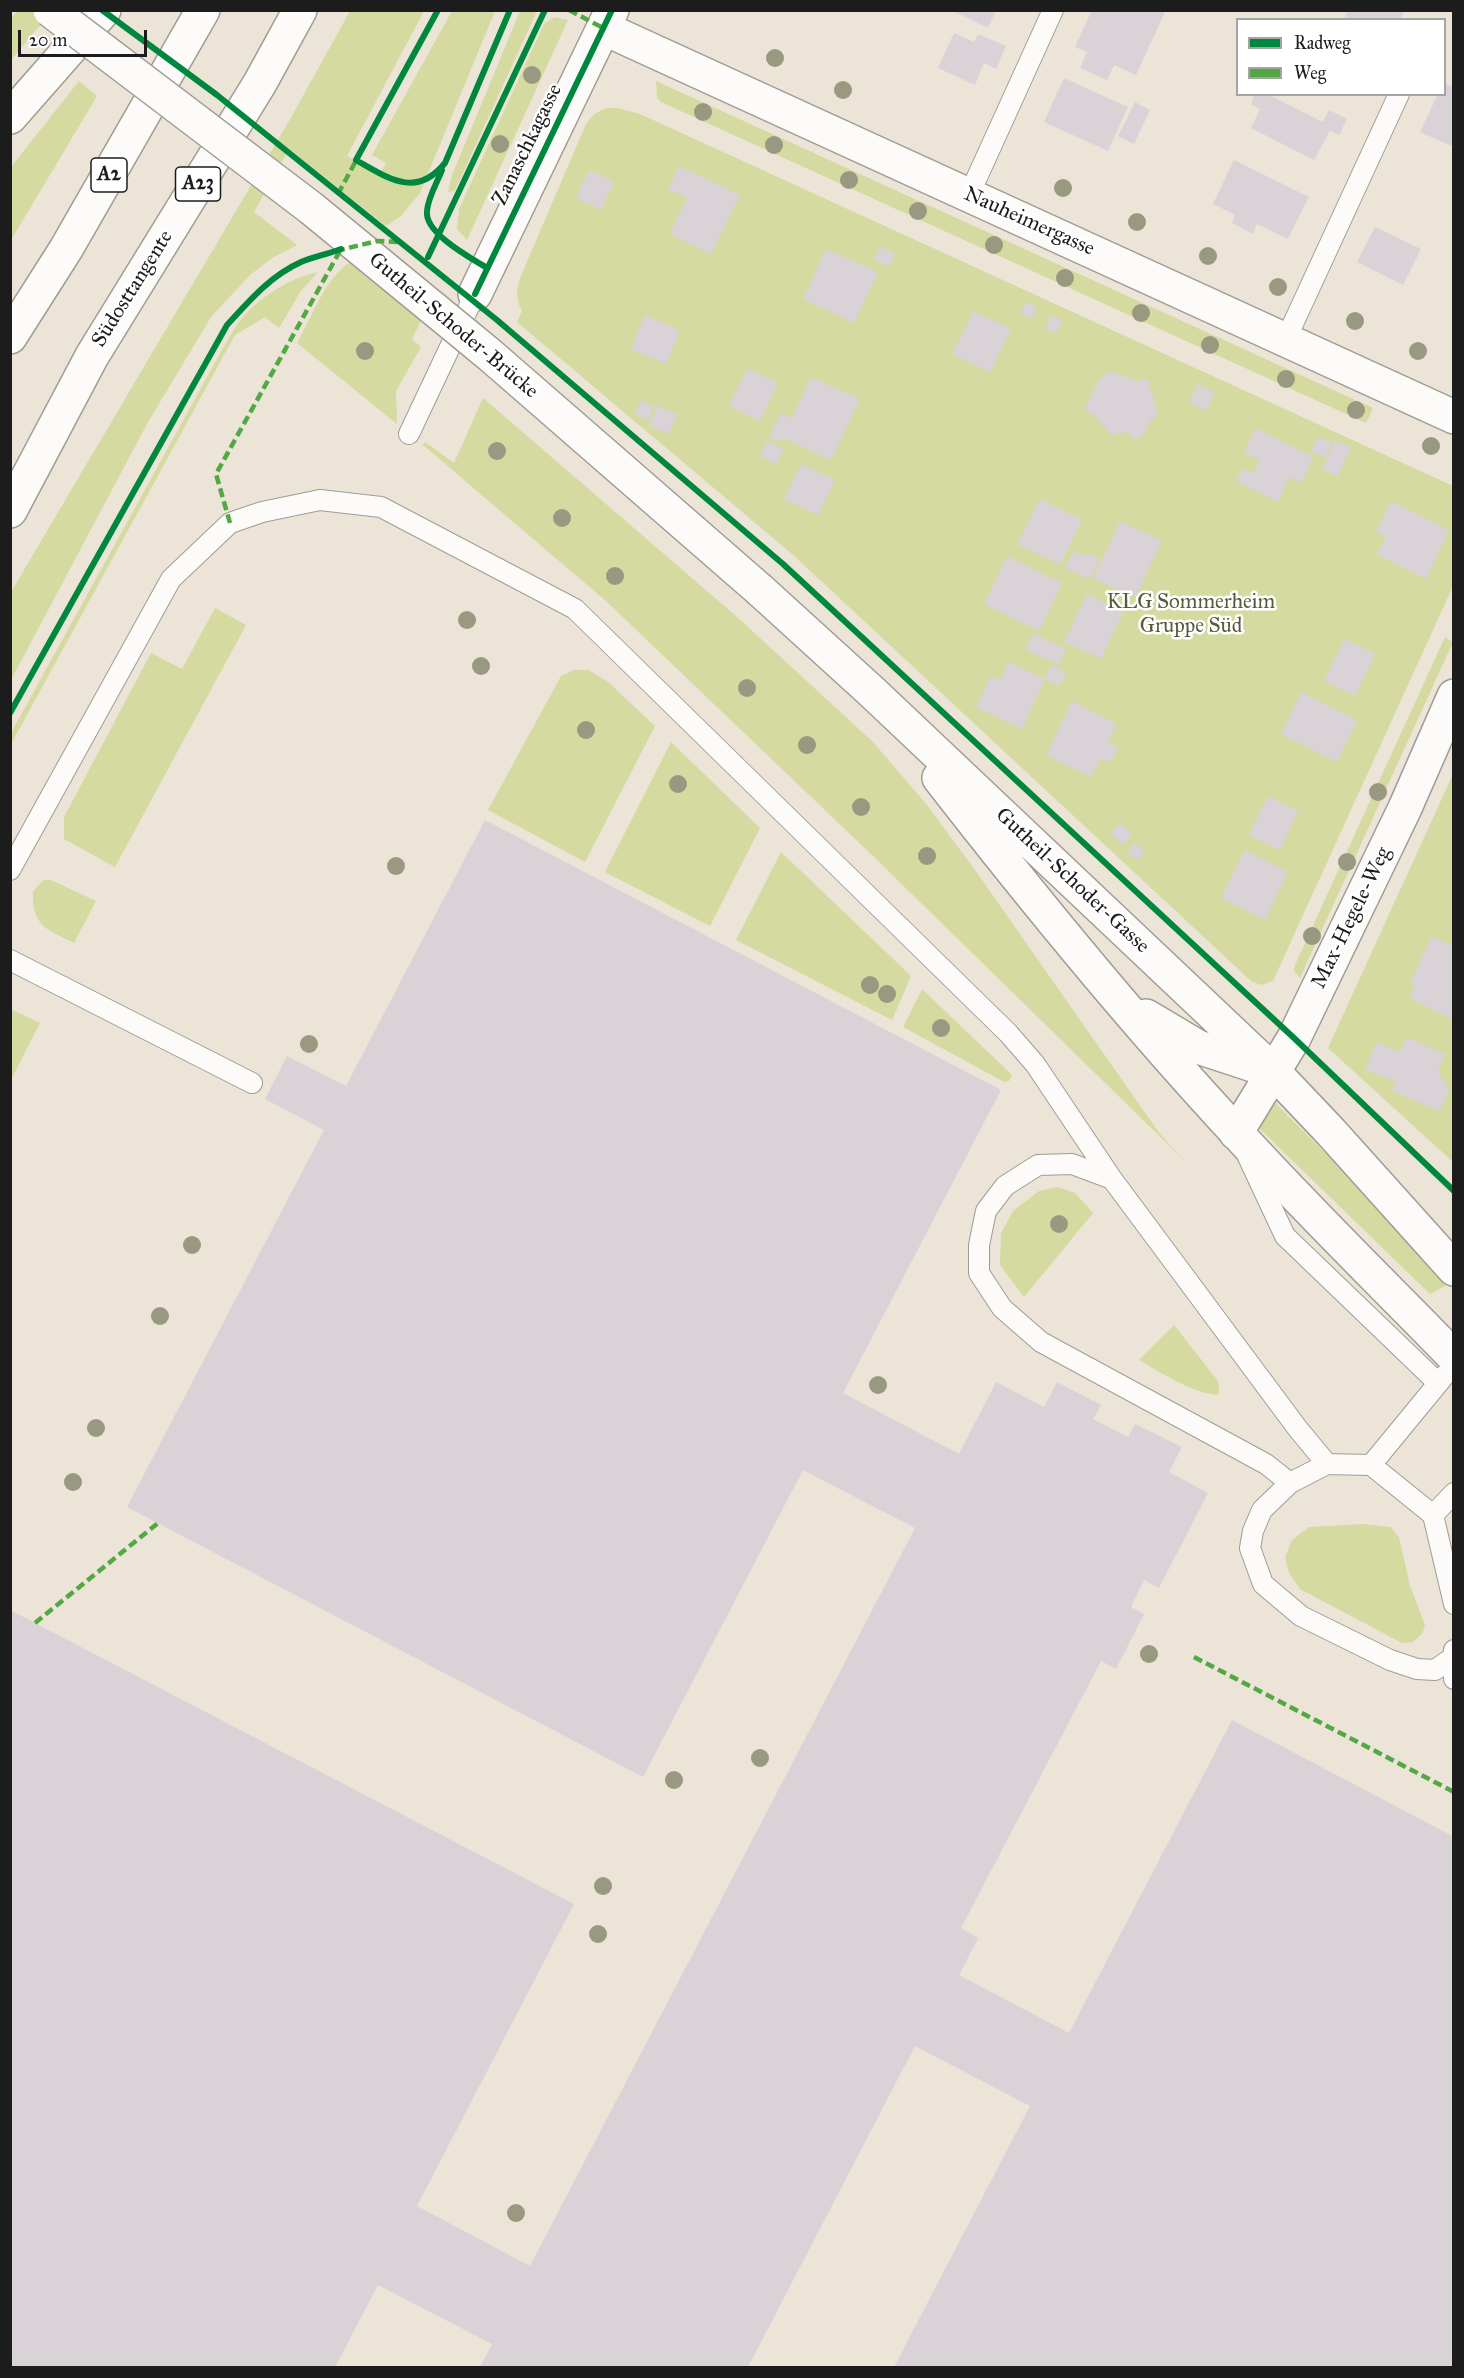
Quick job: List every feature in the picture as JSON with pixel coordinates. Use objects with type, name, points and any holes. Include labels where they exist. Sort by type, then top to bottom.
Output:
[{"type":"main road","name":"Gutheil-Schoder-Brücke","points":[[50,10],[329,223],[490,355],[760,590]]},
{"type":"main road","points":[[10,117],[104,10]]},
{"type":"main road","name":"A2","points":[[10,337],[66,249],[203,10]]},
{"type":"main road","name":"Südosttangente","points":[[10,511],[92,356],[260,83],[300,10]]},
{"type":"main road","name":"Nauheimergasse","points":[[608,19],[969,195],[1454,417]]},
{"type":"main road","name":"Zanaschkagasse","points":[[475,294],[608,19]]},
{"type":"main road","points":[[10,471],[92,356]]},
{"type":"main road","name":"Gutheil-Schoder-Gasse","points":[[760,590],[871,691],[1273,1071],[1454,1269]]},
{"type":"main road","name":"Gutheil-Schoder-Gasse","points":[[871,691],[1004,861],[1120,1001],[1236,1133],[1448,1366]]},
{"type":"main road","name":"Max-Hegele-Weg","points":[[1236,1133],[1299,1028],[1405,808],[1454,696]]},
{"type":"main road","name":"Gutheil-Schoder-Gasse","points":[[1120,1001],[1198,1047],[1273,1071]]},
{"type":"lane","points":[[969,195],[1053,10]]},
{"type":"lane","points":[[1286,339],[1397,96]]},
{"type":"lane","points":[[409,434],[475,294]]},
{"type":"lane","points":[[10,870],[171,579],[230,523],[262,512],[320,500],[381,507],[575,609],[1008,1033],[1035,1064],[1112,1179],[1298,1429],[1327,1464]]},
{"type":"lane","points":[[10,960],[252,1083]]},
{"type":"lane","name":"Gutheil-Schoder-Gasse","points":[[1236,1133],[1285,1236],[1402,1348],[1448,1366]]},
{"type":"lane","points":[[1112,1179],[1072,1164],[1038,1165],[1005,1186],[986,1210],[979,1245],[979,1273],[1002,1308],[1041,1342],[1266,1464],[1290,1483]]},
{"type":"lane","points":[[1402,1348],[1448,1366],[1454,1365]]},
{"type":"lane","points":[[1371,1465],[1448,1366]]},
{"type":"lane","points":[[1453,1654],[1435,1670],[1418,1669],[1390,1660],[1301,1616],[1263,1584],[1250,1548],[1253,1532],[1262,1510],[1290,1483],[1327,1464],[1371,1465],[1433,1515],[1454,1604]]},
{"type":"lane","points":[[1433,1515],[1454,1493]]},
{"type":"lane","points":[[1453,1654],[1454,1680]]},
{"type":"green space","points":[[18,11],[52,11],[11,60],[10,19]]},
{"type":"green space","points":[[350,11],[424,11],[347,156],[380,174],[386,163],[372,155],[452,11],[495,11],[420,193],[401,216],[386,226],[289,149],[254,212],[297,245],[272,258],[250,275],[211,317],[148,422],[11,680],[11,592],[289,121]]},
{"type":"green space","points":[[520,11],[537,11],[457,186],[454,191],[448,192],[452,175]]},
{"type":"green space","points":[[554,17],[568,20],[467,240],[457,229],[459,209],[544,24]]},
{"type":"green space","points":[[79,81],[97,96],[11,240],[11,167]]},
{"type":"green space","points":[[656,81],[1373,408],[1366,423],[661,102],[657,98]]},
{"type":"green space","name":"KLG Sommerheim Gruppe Süd","points":[[606,108],[618,108],[640,114],[1453,486],[1453,586],[1273,981],[1261,985],[1251,981],[792,554],[517,322],[522,311],[517,295],[520,278],[586,124],[594,114]]},
{"type":"green space","points":[[357,258],[434,295],[412,339],[421,347],[396,391],[397,424],[297,343],[329,284],[337,273]]},
{"type":"green space","points":[[318,272],[301,291],[279,328],[265,317],[235,335],[11,744],[11,733],[235,328],[251,309],[278,288],[298,278]]},
{"type":"green space","points":[[483,398],[736,616],[873,742],[927,805],[1160,1134],[1185,1161],[874,857],[606,601],[423,445],[425,442],[454,463]]},
{"type":"green space","points":[[215,608],[246,625],[115,867],[64,839],[64,817],[151,653],[182,669]]},
{"type":"green space","points":[[1445,637],[1453,642],[1300,978],[1294,971],[1295,965]]},
{"type":"green space","points":[[574,670],[588,670],[607,681],[655,726],[585,862],[488,810],[561,676]]},
{"type":"green space","points":[[671,742],[760,828],[710,926],[605,872]]},
{"type":"green space","points":[[1453,774],[1453,1162],[1328,1048]]},
{"type":"green space","points":[[781,852],[911,976],[892,1020],[736,940]]},
{"type":"green space","points":[[43,880],[51,880],[96,901],[74,943],[49,930],[38,920],[33,904],[33,892]]},
{"type":"green space","points":[[922,989],[1010,1073],[1012,1076],[1009,1081],[1004,1082],[903,1027]]},
{"type":"green space","points":[[11,1009],[40,1023],[11,1080]]},
{"type":"green space","points":[[1276,1104],[1453,1282],[1430,1294],[1259,1128],[1268,1105]]},
{"type":"green space","points":[[1058,1187],[1075,1193],[1093,1213],[1024,1297],[1000,1265],[1001,1233],[1013,1211],[1039,1191]]},
{"type":"green space","points":[[1174,1325],[1218,1381],[1218,1395],[1188,1387],[1139,1360]]},
{"type":"green space","points":[[1362,1524],[1391,1527],[1399,1537],[1410,1586],[1425,1625],[1422,1634],[1413,1642],[1402,1643],[1300,1589],[1289,1573],[1285,1557],[1292,1540],[1309,1527]]},
{"type":"building","points":[[951,10],[996,10],[988,28]]},
{"type":"building","points":[[1092,10],[1166,10],[1136,75],[1114,65],[1107,80],[1080,68],[1087,52],[1075,47]]},
{"type":"building","points":[[1348,10],[1405,10],[1401,18],[1348,18],[1345,16]]},
{"type":"building","points":[[954,33],[974,42],[978,34],[1006,46],[996,69],[984,63],[975,85],[938,68]]},
{"type":"building","points":[[1064,78],[1128,107],[1108,151],[1044,122]]},
{"type":"building","points":[[1446,84],[1454,87],[1454,147],[1420,132],[1437,96],[1446,96]]},
{"type":"building","points":[[1254,96],[1271,96],[1323,122],[1329,110],[1347,119],[1339,135],[1330,130],[1314,160],[1251,128],[1260,109],[1251,104]]},
{"type":"building","points":[[1135,102],[1150,110],[1134,144],[1118,136]]},
{"type":"building","points":[[1234,160],[1309,197],[1288,239],[1257,224],[1253,234],[1232,223],[1235,215],[1213,204]]},
{"type":"building","points":[[679,166],[740,195],[711,254],[670,234],[687,198],[668,189]]},
{"type":"building","points":[[589,170],[614,181],[601,210],[576,198]]},
{"type":"building","points":[[1375,227],[1421,249],[1403,285],[1357,262]]},
{"type":"building","points":[[880,246],[895,254],[889,267],[874,259]]},
{"type":"building","points":[[826,249],[878,272],[854,323],[803,299]]},
{"type":"building","points":[[1026,302],[1037,308],[1031,319],[1020,314]]},
{"type":"building","points":[[973,311],[1011,329],[990,372],[952,354]]},
{"type":"building","points":[[645,315],[680,330],[666,364],[631,349]]},
{"type":"building","points":[[1051,315],[1062,320],[1056,334],[1045,328]]},
{"type":"building","points":[[747,368],[778,383],[760,421],[729,406]]},
{"type":"building","points":[[1112,372],[1139,381],[1148,379],[1158,415],[1150,421],[1141,438],[1130,438],[1129,432],[1111,435],[1095,416],[1084,410],[1096,385],[1103,376]]},
{"type":"building","points":[[811,377],[860,399],[831,460],[783,438],[781,442],[769,436],[781,413],[792,418]]},
{"type":"building","points":[[1198,384],[1215,393],[1206,411],[1189,402]]},
{"type":"building","points":[[641,400],[654,407],[648,420],[635,414]]},
{"type":"building","points":[[657,406],[677,414],[669,434],[649,426]]},
{"type":"building","points":[[1256,428],[1313,457],[1301,483],[1289,477],[1278,502],[1236,481],[1243,468],[1253,473],[1259,460],[1244,452]]},
{"type":"building","points":[[1318,436],[1332,443],[1325,458],[1311,451]]},
{"type":"building","points":[[1335,440],[1351,447],[1338,477],[1322,469]]},
{"type":"building","points":[[768,441],[784,449],[776,465],[760,456]]},
{"type":"building","points":[[801,464],[835,480],[818,515],[784,499]]},
{"type":"building","points":[[1040,499],[1082,520],[1060,565],[1017,544]]},
{"type":"building","points":[[1391,501],[1449,530],[1426,579],[1376,554],[1386,537],[1376,532]]},
{"type":"building","points":[[1120,521],[1162,541],[1135,598],[1093,578]]},
{"type":"building","points":[[1073,551],[1085,556],[1087,553],[1100,559],[1089,579],[1065,568]]},
{"type":"building","points":[[1007,556],[1062,583],[1039,631],[984,604]]},
{"type":"building","points":[[1087,594],[1123,612],[1101,659],[1064,642]]},
{"type":"building","points":[[1033,633],[1066,649],[1059,665],[1026,650]]},
{"type":"building","points":[[1344,639],[1375,654],[1355,696],[1324,681]]},
{"type":"building","points":[[1008,662],[1045,679],[1022,729],[976,707],[990,676],[1000,680]]},
{"type":"building","points":[[1052,665],[1066,673],[1059,686],[1044,678]]},
{"type":"building","points":[[1301,692],[1357,720],[1337,762],[1281,734]]},
{"type":"building","points":[[1072,701],[1117,724],[1108,743],[1118,748],[1110,763],[1101,758],[1091,777],[1046,755]]},
{"type":"building","points":[[1268,796],[1298,811],[1280,850],[1249,835]]},
{"type":"building","points":[[485,820],[1001,1090],[843,1393],[959,1454],[996,1382],[1044,1407],[1057,1382],[1101,1405],[1093,1419],[1128,1437],[1135,1424],[1182,1447],[1169,1472],[1208,1493],[1159,1588],[1144,1580],[1131,1607],[1144,1614],[1116,1669],[1101,1661],[961,1928],[978,1938],[959,1975],[1069,2033],[1232,1720],[1454,1837],[1454,2367],[894,2367],[1030,2106],[915,2046],[748,2367],[480,2367],[492,2344],[378,2285],[335,2367],[10,2367],[10,1610],[574,1904],[417,2206],[530,2266],[915,1528],[803,1470],[643,1777],[127,1507],[324,1130],[265,1099],[287,1056],[346,1086]]},
{"type":"building","points":[[1120,823],[1132,834],[1123,845],[1111,834]]},
{"type":"building","points":[[1133,843],[1144,849],[1139,860],[1127,855]]},
{"type":"building","points":[[1244,850],[1288,872],[1265,920],[1221,898]]},
{"type":"building","points":[[1432,936],[1454,947],[1454,1020],[1409,998],[1415,984],[1410,982]]},
{"type":"building","points":[[1406,1037],[1445,1054],[1438,1071],[1449,1089],[1440,1111],[1392,1091],[1396,1082],[1365,1069],[1377,1042],[1400,1052]]},
{"type":"marked path","points":[[569,10],[603,28]]},
{"type":"marked path","points":[[338,194],[358,157]]},
{"type":"marked path","points":[[336,251],[377,241],[398,242]]},
{"type":"marked path","points":[[230,523],[216,474],[341,249]]},
{"type":"marked path","points":[[35,1623],[158,1523]]},
{"type":"marked path","points":[[1194,1657],[1454,1792]]},
{"type":"cycle path","points":[[102,10],[217,95],[497,320],[783,564],[1294,1038],[1454,1191]]},
{"type":"cycle path","points":[[438,10],[356,160],[379,173],[402,182],[413,183],[423,180],[434,174],[445,163],[510,10]]},
{"type":"cycle path","points":[[428,257],[545,10]]},
{"type":"cycle path","points":[[475,294],[612,10]]},
{"type":"cycle path","points":[[442,170],[429,201],[428,219],[440,236],[487,268]]},
{"type":"cycle path","points":[[10,713],[227,325],[279,274],[301,262],[341,249]]}]
